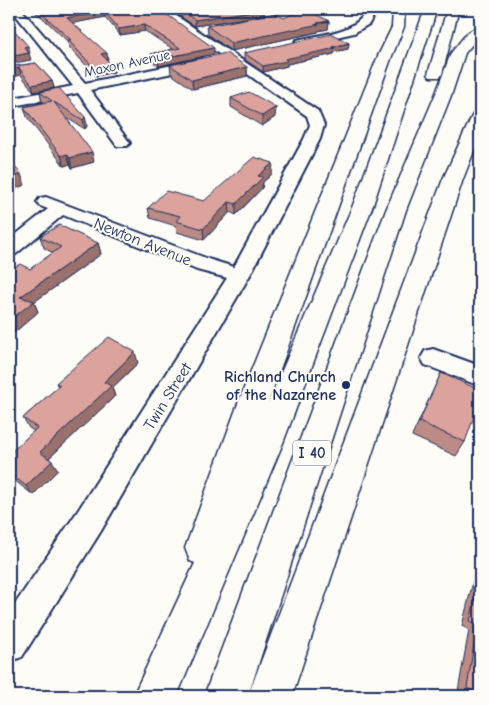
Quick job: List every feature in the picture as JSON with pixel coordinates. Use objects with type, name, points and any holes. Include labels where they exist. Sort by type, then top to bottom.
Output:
[{"type":"highway","points":[[155,696],[237,447],[385,56],[398,27],[399,9]]},
{"type":"highway","name":"I 40","points":[[155,696],[267,443],[363,205],[431,9]]},
{"type":"highway","name":"I 40","points":[[226,696],[396,210],[453,9]]},
{"type":"highway","points":[[396,210],[444,93],[458,53],[480,28]]},
{"type":"highway","points":[[270,696],[453,179],[480,116]]},
{"type":"street","points":[[16,9],[53,62],[81,88],[122,143]]},
{"type":"street","points":[[160,9],[229,57]]},
{"type":"street","points":[[293,43],[350,30],[365,22],[370,11],[368,9]]},
{"type":"street","points":[[193,32],[206,30]]},
{"type":"street","name":"Maxon Avenue","points":[[9,103],[247,53]]},
{"type":"street","name":"Twin Street","points":[[9,644],[90,520],[240,275],[312,140],[317,125],[313,114],[229,57]]},
{"type":"street","name":"Newton Avenue","points":[[9,250],[53,205],[204,265],[240,275]]},
{"type":"street","points":[[433,358],[480,376]]},
{"type":"building","points":[[37,9],[159,9],[214,48],[158,59],[151,54],[180,48],[144,25],[119,29],[104,11],[67,18],[107,53],[101,54],[113,66],[95,69],[68,40],[71,40]]},
{"type":"building","points":[[178,9],[265,9],[195,20]]},
{"type":"building","points":[[303,9],[329,21],[231,43],[207,26],[275,13],[284,18]]},
{"type":"building","points":[[9,24],[28,46],[24,47],[29,53],[9,57]]},
{"type":"building","points":[[332,34],[349,43],[263,66],[244,53]]},
{"type":"building","points":[[226,53],[247,67],[192,80],[170,65]]},
{"type":"building","points":[[36,63],[52,81],[32,85],[19,68],[9,70],[9,67]]},
{"type":"building","points":[[59,88],[85,117],[83,120],[54,102],[92,152],[70,158],[67,154],[61,156],[24,107],[52,101],[40,92]]},
{"type":"building","points":[[249,92],[276,107],[262,116],[231,98]]},
{"type":"building","points":[[254,157],[273,163],[258,176],[263,177],[236,204],[229,202],[203,229],[176,221],[180,216],[148,208],[166,191],[204,201]]},
{"type":"building","points":[[9,160],[21,174],[9,179]]},
{"type":"building","points":[[59,225],[98,243],[20,297],[34,301],[9,321],[9,271],[20,264],[30,269],[61,247],[40,237]]},
{"type":"building","points":[[109,337],[135,352],[104,382],[111,386],[40,452],[52,461],[26,486],[9,473],[9,454],[37,428],[23,418],[60,385],[56,383]]},
{"type":"building","points":[[441,373],[480,390],[480,400],[465,442],[419,422]]},
{"type":"building","points":[[480,580],[480,695],[467,688],[477,625],[470,621]]},
{"type":"place","name":"Richland Church of the Nazarene","points":[[346,385]]}]
